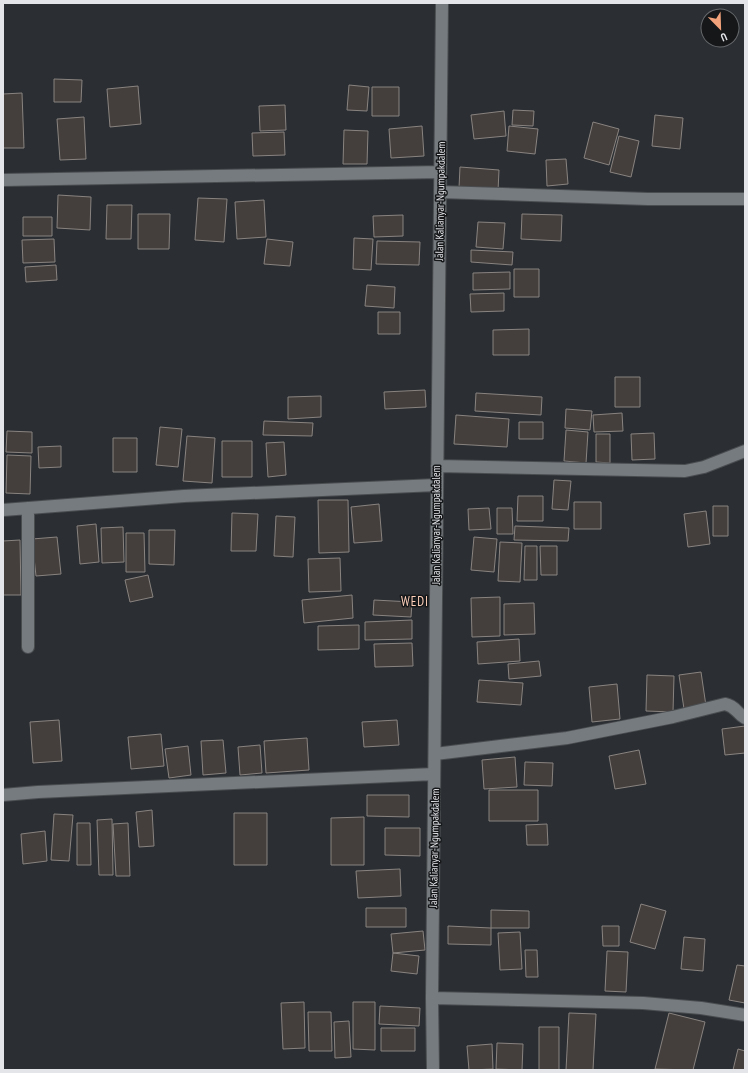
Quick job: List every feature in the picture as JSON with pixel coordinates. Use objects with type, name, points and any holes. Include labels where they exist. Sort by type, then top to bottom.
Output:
[{"type":"street","name":"Jalan Kalianyar-Ngumpakdalem","points":[[433,1070],[432,998],[436,485],[442,3]]},
{"type":"street","points":[[3,180],[440,172]]},
{"type":"street","points":[[440,192],[648,199],[745,198]]},
{"type":"street","points":[[437,466],[685,471],[704,468],[745,451]]},
{"type":"street","points":[[3,510],[184,496],[436,485]]},
{"type":"street","points":[[28,508],[28,647]]},
{"type":"street","points":[[435,754],[567,738],[673,717],[725,704],[732,706],[745,718]]},
{"type":"street","points":[[3,795],[434,774]]},
{"type":"street","points":[[432,998],[643,1003],[701,1008],[745,1016]]},
{"type":"building","points":[[54,79],[82,80],[81,102],[54,102]]},
{"type":"building","points":[[349,85],[369,87],[367,111],[347,110]]},
{"type":"building","points":[[138,86],[141,124],[110,127],[107,89]]},
{"type":"building","points":[[372,87],[399,87],[399,116],[372,116]]},
{"type":"building","points":[[22,93],[24,148],[3,148],[3,94]]},
{"type":"building","points":[[285,105],[286,130],[260,131],[259,106]]},
{"type":"building","points":[[513,110],[534,111],[533,126],[512,125]]},
{"type":"building","points":[[504,111],[506,136],[474,139],[471,115]]},
{"type":"building","points":[[655,115],[683,118],[680,149],[652,146]]},
{"type":"building","points":[[84,117],[86,159],[60,160],[57,119]]},
{"type":"building","points":[[593,122],[619,129],[609,165],[584,158]]},
{"type":"building","points":[[422,126],[424,156],[391,158],[389,129]]},
{"type":"building","points":[[509,126],[538,129],[535,154],[507,151]]},
{"type":"building","points":[[344,130],[368,131],[367,164],[343,164]]},
{"type":"building","points":[[284,132],[285,155],[253,156],[252,133]]},
{"type":"building","points":[[619,136],[639,141],[631,177],[610,172]]},
{"type":"building","points":[[566,159],[568,184],[547,186],[546,160]]},
{"type":"building","points":[[460,167],[499,170],[498,191],[459,188]]},
{"type":"building","points":[[58,195],[91,197],[90,230],[57,228]]},
{"type":"building","points":[[198,198],[227,199],[224,242],[195,240]]},
{"type":"building","points":[[264,200],[266,237],[237,239],[235,202]]},
{"type":"building","points":[[107,205],[132,205],[131,239],[106,239]]},
{"type":"building","points":[[138,214],[170,214],[169,249],[138,249]]},
{"type":"building","points":[[522,214],[562,215],[561,241],[521,239]]},
{"type":"building","points":[[403,215],[403,236],[374,237],[373,216]]},
{"type":"building","points":[[23,217],[52,217],[52,236],[23,236]]},
{"type":"building","points":[[478,222],[505,223],[503,249],[476,247]]},
{"type":"building","points":[[354,238],[373,239],[371,270],[353,269]]},
{"type":"building","points":[[54,239],[55,262],[23,263],[22,240]]},
{"type":"building","points":[[267,239],[293,242],[290,266],[264,264]]},
{"type":"building","points":[[377,241],[420,242],[419,265],[376,264]]},
{"type":"building","points":[[471,250],[513,252],[512,265],[471,262]]},
{"type":"building","points":[[56,265],[57,280],[26,282],[25,267]]},
{"type":"building","points":[[514,269],[539,269],[539,297],[514,297]]},
{"type":"building","points":[[510,272],[510,289],[473,290],[473,273]]},
{"type":"building","points":[[367,285],[395,287],[394,308],[365,306]]},
{"type":"building","points":[[504,293],[504,311],[471,312],[470,294]]},
{"type":"building","points":[[378,312],[400,312],[400,334],[378,334]]},
{"type":"building","points":[[529,329],[529,355],[493,355],[493,330]]},
{"type":"building","points":[[615,377],[640,377],[640,407],[615,407]]},
{"type":"building","points":[[425,390],[426,407],[385,409],[384,392]]},
{"type":"building","points":[[476,393],[542,397],[541,415],[475,411]]},
{"type":"building","points":[[321,396],[321,417],[288,419],[288,397]]},
{"type":"building","points":[[566,409],[592,411],[590,430],[565,428]]},
{"type":"building","points":[[622,413],[623,431],[594,432],[593,415]]},
{"type":"building","points":[[456,415],[509,419],[507,447],[454,444]]},
{"type":"building","points":[[264,421],[313,423],[312,436],[263,435]]},
{"type":"building","points":[[519,422],[543,422],[543,439],[519,439]]},
{"type":"building","points":[[160,427],[182,429],[178,467],[156,465]]},
{"type":"building","points":[[566,430],[588,432],[586,463],[564,461]]},
{"type":"building","points":[[7,431],[32,432],[32,453],[6,452]]},
{"type":"building","points":[[654,433],[655,459],[632,460],[631,434]]},
{"type":"building","points":[[596,434],[610,434],[610,463],[596,462]]},
{"type":"building","points":[[187,436],[215,438],[212,483],[183,481]]},
{"type":"building","points":[[113,438],[137,438],[137,472],[113,472]]},
{"type":"building","points":[[222,441],[252,441],[252,477],[222,477]]},
{"type":"building","points":[[284,442],[286,475],[268,477],[266,443]]},
{"type":"building","points":[[61,446],[61,467],[39,468],[38,447]]},
{"type":"building","points":[[7,455],[31,456],[30,494],[6,493]]},
{"type":"building","points":[[554,480],[571,481],[568,510],[552,509]]},
{"type":"building","points":[[518,496],[543,496],[543,521],[517,521]]},
{"type":"building","points":[[318,500],[348,500],[349,552],[319,553]]},
{"type":"building","points":[[574,502],[601,502],[601,529],[574,529]]},
{"type":"building","points":[[379,504],[382,541],[354,543],[351,507]]},
{"type":"building","points":[[713,506],[728,506],[728,536],[713,536]]},
{"type":"building","points":[[489,508],[491,529],[469,530],[468,509]]},
{"type":"building","points":[[497,508],[512,508],[513,534],[497,534]]},
{"type":"building","points":[[706,511],[710,544],[688,547],[684,514]]},
{"type":"building","points":[[232,513],[258,514],[256,551],[231,551]]},
{"type":"building","points":[[276,516],[295,517],[293,557],[274,556]]},
{"type":"building","points":[[96,524],[99,562],[80,564],[77,526]]},
{"type":"building","points":[[515,526],[569,528],[568,541],[514,540]]},
{"type":"building","points":[[123,527],[124,562],[102,563],[101,528]]},
{"type":"building","points":[[149,530],[175,530],[174,565],[149,564]]},
{"type":"building","points":[[126,533],[144,533],[145,572],[126,572]]},
{"type":"building","points":[[57,537],[61,574],[36,576],[32,539]]},
{"type":"building","points":[[474,537],[497,539],[494,572],[471,570]]},
{"type":"building","points":[[20,540],[21,595],[3,595],[3,541]]},
{"type":"building","points":[[500,542],[522,543],[520,582],[498,581]]},
{"type":"building","points":[[525,546],[537,546],[537,580],[524,580]]},
{"type":"building","points":[[540,546],[557,546],[557,575],[541,575]]},
{"type":"building","points":[[340,558],[341,591],[309,592],[308,559]]},
{"type":"building","points":[[148,575],[153,597],[130,602],[125,580]]},
{"type":"building","points":[[352,595],[353,618],[304,623],[302,600]]},
{"type":"building","points":[[500,597],[500,636],[472,637],[471,598]]},
{"type":"building","points":[[374,600],[412,602],[411,617],[373,615]]},
{"type":"building","points":[[534,603],[535,634],[504,635],[504,604]]},
{"type":"building","points":[[412,620],[412,639],[365,640],[365,622]]},
{"type":"building","points":[[359,625],[359,649],[318,650],[318,626]]},
{"type":"building","points":[[519,639],[520,661],[478,664],[477,642]]},
{"type":"building","points":[[412,643],[413,666],[375,667],[374,644]]},
{"type":"building","points":[[539,661],[541,676],[509,679],[508,664]]},
{"type":"building","points":[[701,672],[706,706],[684,709],[679,675]]},
{"type":"building","points":[[647,675],[674,676],[673,712],[646,711]]},
{"type":"building","points":[[479,680],[523,683],[521,705],[477,702]]},
{"type":"building","points":[[617,684],[620,719],[592,722],[589,687]]},
{"type":"building","points":[[59,720],[62,761],[33,763],[30,722]]},
{"type":"building","points":[[397,720],[399,745],[364,747],[362,722]]},
{"type":"building","points":[[745,726],[745,753],[725,755],[722,729]]},
{"type":"building","points":[[161,734],[164,766],[131,769],[128,737]]},
{"type":"building","points":[[307,738],[309,770],[266,773],[264,741]]},
{"type":"building","points":[[223,740],[226,773],[203,775],[201,741]]},
{"type":"building","points":[[260,745],[262,773],[240,775],[238,747]]},
{"type":"building","points":[[188,746],[191,775],[169,778],[165,749]]},
{"type":"building","points":[[639,750],[646,784],[615,789],[609,756]]},
{"type":"building","points":[[515,757],[517,787],[484,789],[482,760]]},
{"type":"building","points":[[525,762],[553,763],[552,786],[524,785]]},
{"type":"building","points":[[489,790],[538,790],[538,821],[489,821]]},
{"type":"building","points":[[367,795],[409,795],[409,817],[367,816]]},
{"type":"building","points":[[152,810],[154,846],[139,847],[136,812]]},
{"type":"building","points":[[234,813],[267,813],[267,865],[234,865]]},
{"type":"building","points":[[54,814],[73,815],[69,861],[51,860]]},
{"type":"building","points":[[364,817],[364,865],[331,865],[331,818]]},
{"type":"building","points":[[112,819],[113,875],[99,875],[97,820]]},
{"type":"building","points":[[77,823],[90,823],[91,865],[77,865]]},
{"type":"building","points":[[128,823],[130,876],[116,876],[113,824]]},
{"type":"building","points":[[547,824],[548,845],[527,845],[526,825]]},
{"type":"building","points":[[385,828],[420,828],[420,856],[385,855]]},
{"type":"building","points":[[45,831],[47,861],[23,864],[21,834]]},
{"type":"building","points":[[400,869],[401,896],[358,898],[356,871]]},
{"type":"building","points":[[641,904],[666,911],[655,949],[630,942]]},
{"type":"building","points":[[366,908],[406,908],[406,927],[366,927]]},
{"type":"building","points":[[491,910],[529,911],[529,928],[491,928]]},
{"type":"building","points":[[448,926],[491,928],[491,945],[448,944]]},
{"type":"building","points":[[602,926],[619,926],[619,946],[603,946]]},
{"type":"building","points":[[423,931],[425,950],[393,953],[391,934]]},
{"type":"building","points":[[520,932],[522,969],[500,970],[498,933]]},
{"type":"building","points":[[684,937],[705,939],[703,971],[681,969]]},
{"type":"building","points":[[525,950],[537,950],[538,977],[526,977]]},
{"type":"building","points":[[607,951],[628,952],[626,992],[605,991]]},
{"type":"building","points":[[393,953],[419,956],[417,974],[391,971]]},
{"type":"building","points":[[737,965],[745,966],[745,1003],[729,1000]]},
{"type":"building","points":[[304,1002],[305,1048],[283,1049],[281,1003]]},
{"type":"building","points":[[353,1002],[375,1002],[375,1050],[353,1049]]},
{"type":"building","points":[[380,1006],[420,1008],[419,1026],[379,1024]]},
{"type":"building","points":[[308,1012],[331,1012],[332,1051],[309,1051]]},
{"type":"building","points":[[569,1013],[596,1014],[593,1070],[566,1070]]},
{"type":"building","points":[[669,1013],[705,1022],[693,1070],[655,1069]]},
{"type":"building","points":[[349,1021],[351,1057],[335,1058],[334,1022]]},
{"type":"building","points":[[539,1027],[559,1027],[559,1070],[539,1070]]},
{"type":"building","points":[[381,1028],[415,1028],[415,1051],[381,1051]]},
{"type":"building","points":[[497,1043],[523,1044],[522,1070],[496,1069]]},
{"type":"building","points":[[492,1044],[493,1069],[469,1070],[467,1046]]},
{"type":"building","points":[[738,1049],[745,1051],[745,1070],[733,1070]]},
{"type":"district","name":"WEDI","points":[[415,601]]}]
